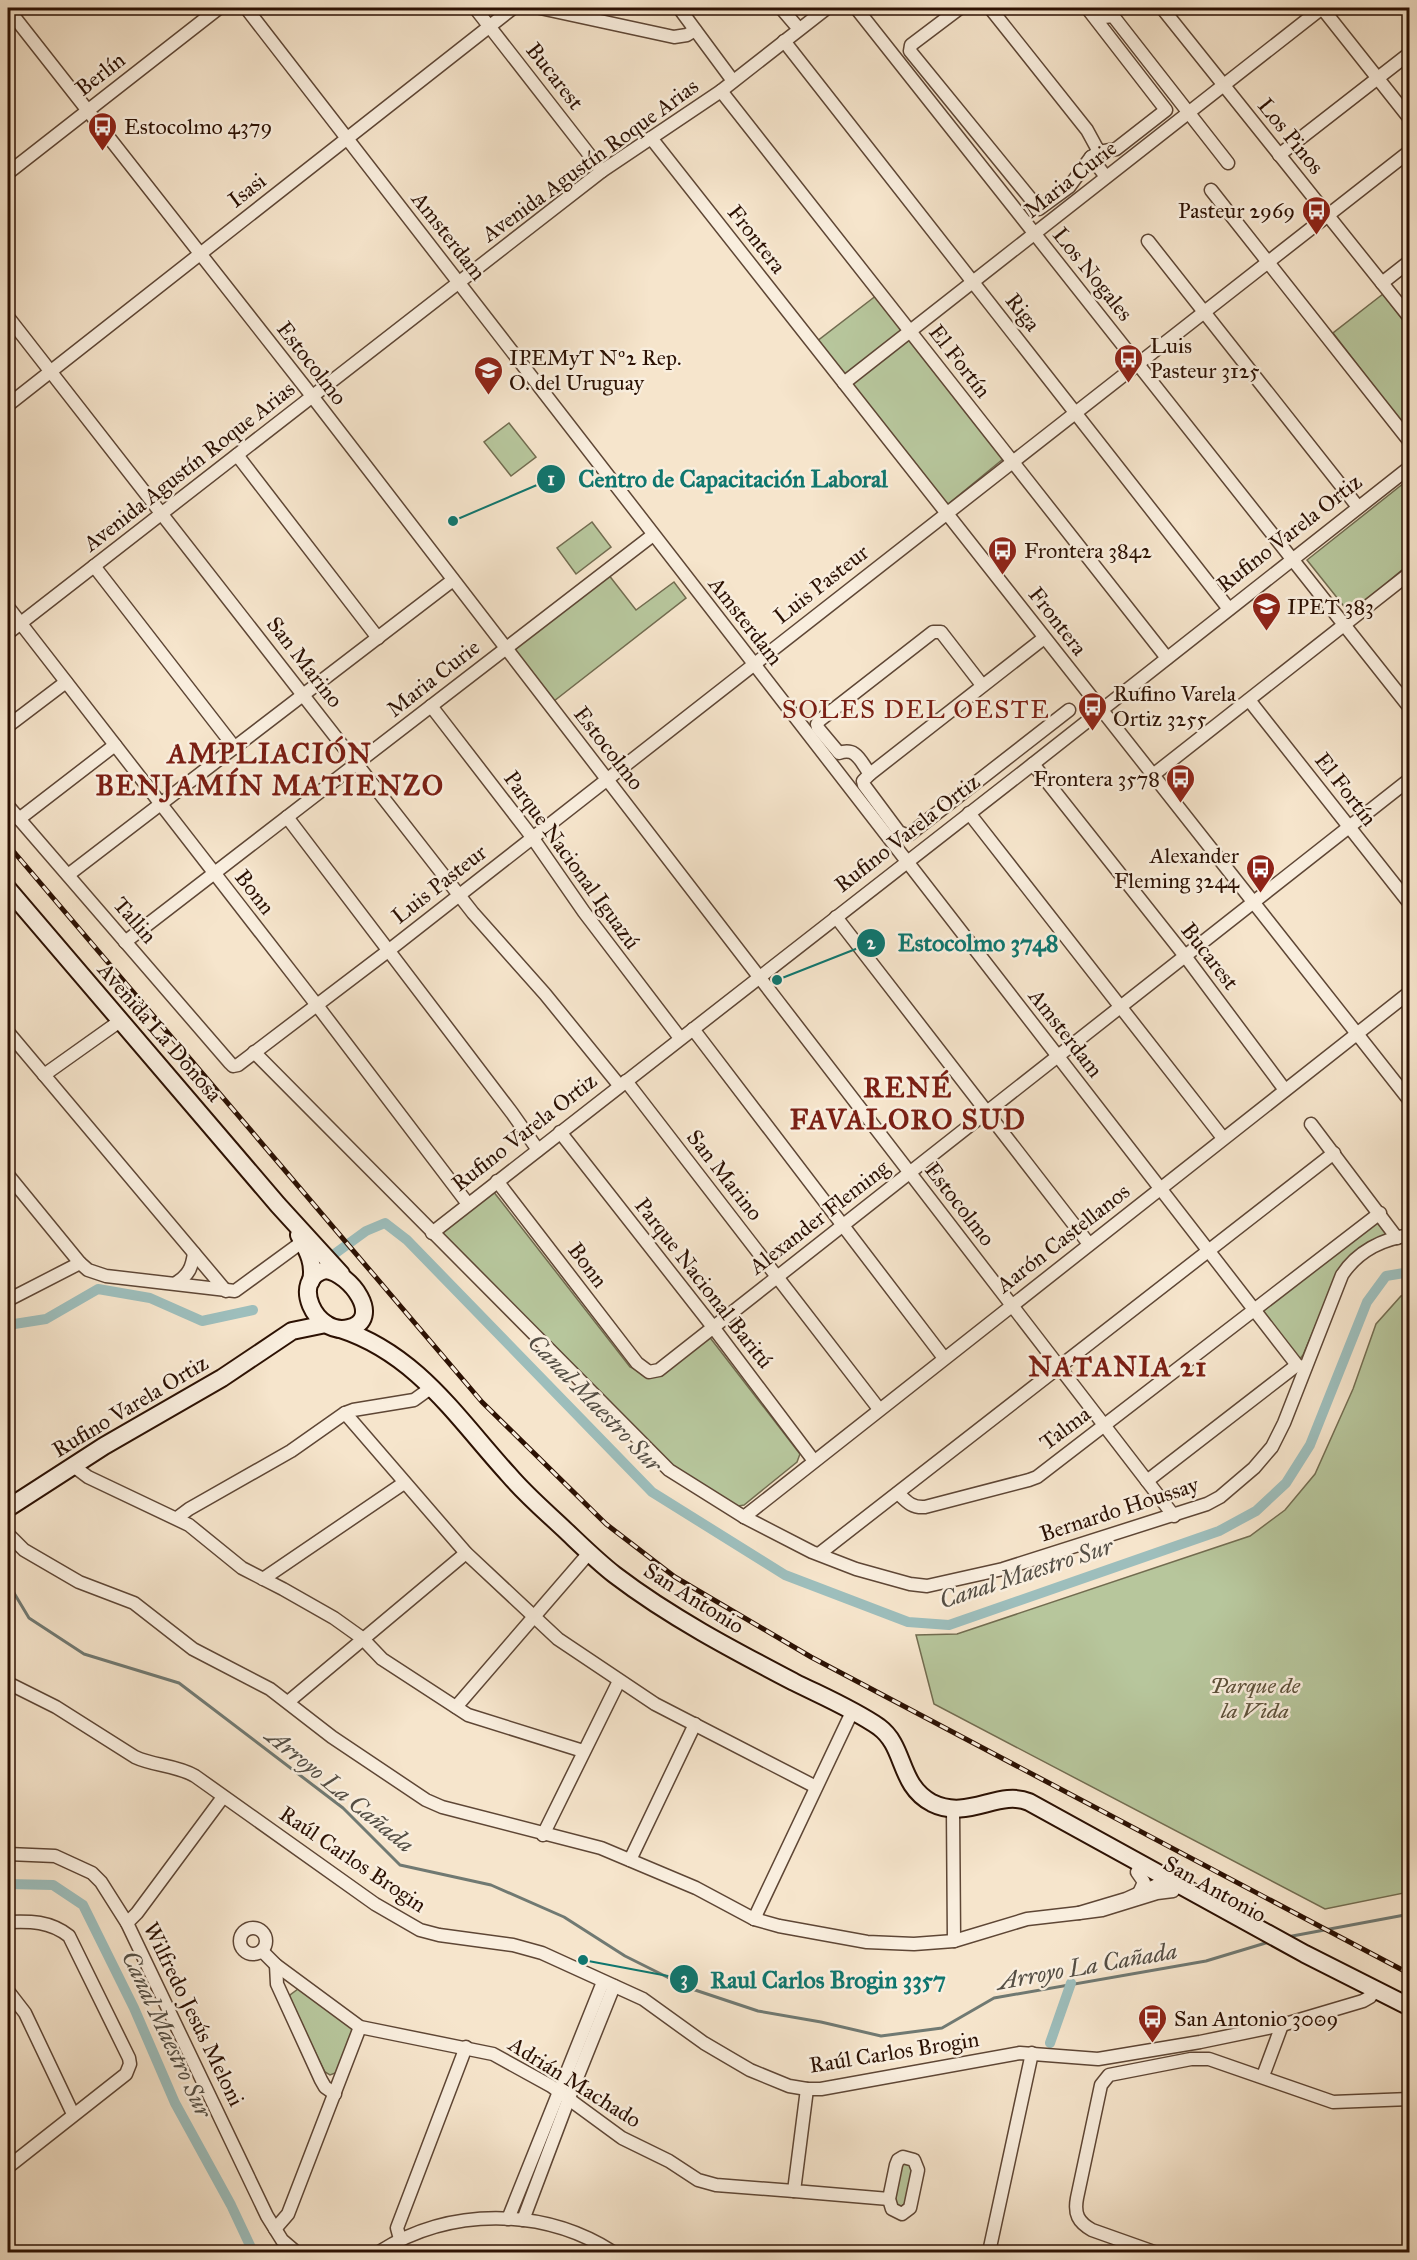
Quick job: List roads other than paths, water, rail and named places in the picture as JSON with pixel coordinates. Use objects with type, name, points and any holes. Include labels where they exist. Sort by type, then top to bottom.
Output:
[{"type":"main road","name":"Avenida La Donosa","points":[[8,889],[278,1205],[341,1274]]},
{"type":"main road","name":"Avenida La Donosa","points":[[278,1205],[302,1242],[311,1261],[313,1271],[309,1287]]},
{"type":"main road","points":[[326,1269],[341,1274],[363,1302],[364,1313],[358,1323],[350,1328],[333,1326],[311,1306],[309,1287],[317,1273],[326,1269]]},
{"type":"main road","name":"Rufino Varela Ortiz","points":[[274,1342],[293,1322],[309,1287]]},
{"type":"main road","name":"San Antonio","points":[[364,1313],[376,1334],[432,1387],[512,1478],[589,1553],[644,1595],[698,1630],[887,1733],[908,1780],[923,1797],[942,1807],[953,1809],[1016,1798],[1029,1802],[1168,1886]]},
{"type":"main road","name":"Rufino Varela Ortiz","points":[[8,1508],[72,1465],[222,1378],[274,1342],[302,1328],[333,1326]]},
{"type":"main road","name":"San Antonio","points":[[333,1326],[366,1338],[397,1356]]},
{"type":"main road","name":"San Antonio","points":[[998,1802],[1030,1811],[1137,1872],[1305,1954],[1410,2018]]},
{"type":"main road","name":"San Antonio","points":[[1255,1931],[1283,1951],[1372,1993],[1410,2007]]},
{"type":"street","name":"Berlín","points":[[8,173],[219,8]]},
{"type":"street","name":"Amsterdam","points":[[246,8],[1254,1310],[1301,1367]]},
{"type":"street","name":"Bucarest","points":[[475,8],[603,171]]},
{"type":"street","name":"Isasi","points":[[8,405],[513,8]]},
{"type":"street","points":[[540,8],[674,37],[687,36],[695,30]]},
{"type":"street","points":[[679,8],[733,81]]},
{"type":"street","points":[[782,8],[799,29]]},
{"type":"street","name":"Avenida Agustín Roque Arias","points":[[8,633],[603,171],[721,91],[827,8]]},
{"type":"street","name":"Los Nogales","points":[[856,8],[1410,708]]},
{"type":"street","points":[[960,8],[911,45],[910,51],[1039,209],[1070,187],[1095,154],[1116,149],[1165,114],[1166,110],[1087,8]]},
{"type":"street","points":[[990,8],[1087,130],[1106,177]]},
{"type":"street","points":[[1097,8],[1104,17],[1113,16],[1228,163]]},
{"type":"street","name":"Los Pinos","points":[[1162,8],[1410,318]]},
{"type":"street","points":[[1322,8],[1410,119]]},
{"type":"street","name":"Maria Curie","points":[[844,383],[1322,8]]},
{"type":"street","name":"Estocolmo","points":[[8,9],[312,396],[1174,1516]]},
{"type":"street","name":"Riga","points":[[784,41],[1229,609]]},
{"type":"street","points":[[1279,155],[1410,53]]},
{"type":"street","name":"El Fortín","points":[[721,91],[1167,658]]},
{"type":"street","name":"Frontera","points":[[651,138],[1410,1101]]},
{"type":"street","name":"Luis Pasteur","points":[[230,1063],[233,1066],[238,1065],[388,951],[1410,151]]},
{"type":"street","points":[[1211,190],[1410,442]]},
{"type":"street","points":[[1148,241],[1358,507]]},
{"type":"street","points":[[1382,283],[1410,261]]},
{"type":"street","name":"San Marino","points":[[8,317],[459,894],[623,1083],[879,1409]]},
{"type":"street","points":[[237,455],[378,638]]},
{"type":"street","name":"Rufino Varela Ortiz","points":[[432,1233],[1410,467]]},
{"type":"street","name":"Maria Curie","points":[[125,942],[653,535]]},
{"type":"street","points":[[94,566],[235,747]]},
{"type":"street","points":[[1153,775],[1410,573]]},
{"type":"street","points":[[68,875],[453,580]]},
{"type":"street","name":"Bonn","points":[[8,607],[468,1204]]},
{"type":"street","points":[[870,774],[854,752],[847,750],[839,753],[836,751],[818,728],[817,724],[820,720],[937,631],[941,632],[982,685]]},
{"type":"street","points":[[1044,638],[870,774],[863,781],[864,785],[899,832],[910,834],[1069,710]]},
{"type":"street","points":[[8,726],[66,682]]},
{"type":"street","name":"El Fortín","points":[[1249,700],[1410,904]]},
{"type":"street","name":"Parque Nacional Iguazú","points":[[431,706],[532,837],[584,912],[680,1038]]},
{"type":"street","points":[[19,819],[115,745]]},
{"type":"street","name":"Bucarest","points":[[1033,764],[1185,956],[1285,1090]]},
{"type":"street","name":"Alexander Fleming","points":[[648,1372],[659,1370],[1410,779]]},
{"type":"street","name":"Tallin","points":[[8,806],[230,1063]]},
{"type":"street","points":[[969,813],[1223,1138]]},
{"type":"street","points":[[287,817],[538,1150]]},
{"type":"street","points":[[836,917],[1089,1244]]},
{"type":"street","name":"Aarón Castellanos","points":[[744,1517],[1410,992]]},
{"type":"street","points":[[44,1075],[120,1021]]},
{"type":"street","points":[[693,1029],[944,1358]]},
{"type":"street","points":[[8,1032],[226,1291]]},
{"type":"street","name":"Bernardo Houssay","points":[[254,1052],[669,1470],[744,1517],[819,1554],[856,1569],[910,1584],[927,1586],[1003,1569],[1174,1516],[1220,1497],[1272,1447],[1284,1423],[1301,1367],[1346,1268],[1370,1248],[1403,1237]]},
{"type":"street","points":[[1311,1124],[1380,1213],[1403,1237]]},
{"type":"street","name":"Parque Nacional Baritú","points":[[560,1132],[713,1327],[814,1461]]},
{"type":"street","points":[[819,1554],[1334,1154]]},
{"type":"street","points":[[8,1175],[80,1263],[96,1274],[235,1291],[241,1289],[302,1242]]},
{"type":"street","name":"Bonn","points":[[497,1181],[637,1363],[648,1372]]},
{"type":"street","name":"Talma","points":[[898,1493],[909,1504],[915,1507],[925,1507],[1029,1480],[1380,1213]]},
{"type":"street","points":[[176,1283],[188,1275],[194,1253]]},
{"type":"street","points":[[8,1300],[80,1263]]},
{"type":"street","points":[[1148,1481],[1301,1367]]},
{"type":"street","points":[[177,1518],[291,1451],[345,1413],[414,1400],[432,1387]]},
{"type":"street","points":[[345,1413],[466,1553],[558,1639],[655,1704],[816,1787]]},
{"type":"street","points":[[72,1465],[88,1477],[177,1518],[242,1568],[307,1602],[362,1638],[382,1659],[479,1720],[583,1751]]},
{"type":"street","points":[[263,1579],[404,1483]]},
{"type":"street","points":[[8,1534],[24,1550],[79,1582],[134,1603],[193,1649],[259,1683],[288,1702],[342,1744],[426,1800],[442,1807],[543,1835],[588,1844],[696,1888],[754,1920],[876,1943],[914,1944],[954,1941],[1027,1919],[1102,1910],[1157,1893],[1168,1886]]},
{"type":"street","points":[[288,1702],[466,1553]]},
{"type":"street","points":[[456,1707],[589,1553]]},
{"type":"street","points":[[543,1835],[619,1681]]},
{"type":"street","name":"Raúl Carlos Brogin","points":[[8,1686],[56,1707],[135,1757],[188,1772],[375,1904],[420,1930],[527,1948],[542,1953],[643,1999],[704,2043],[750,2070],[773,2081],[807,2089],[821,2089],[1020,2053],[1098,2059],[1200,2042],[1282,2025],[1357,2003],[1372,1993]]},
{"type":"street","points":[[754,1920],[852,1712]]},
{"type":"street","points":[[630,1860],[694,1724]]},
{"type":"street","points":[[127,1923],[137,1914],[223,1797]]},
{"type":"street","points":[[953,1809],[954,1941]]},
{"type":"street","name":"Wilfredo Jesús Meloni","points":[[8,1854],[55,1856],[92,1873],[101,1882],[127,1923],[275,2229],[282,2240],[296,2253]]},
{"type":"street","points":[[1137,1872],[1144,1882],[1139,1893]]},
{"type":"street","points":[[1079,1913],[1168,1886]]},
{"type":"street","points":[[8,1922],[49,1924],[69,1936],[130,2064],[126,2074],[8,2167]]},
{"type":"street","name":"Adrián Machado","points":[[262,1951],[276,1965],[360,2027],[493,2054],[564,2095],[622,2138],[669,2161],[698,2180],[716,2185],[889,2199]]},
{"type":"street","points":[[276,1965],[277,1984],[321,2080],[335,2094]]},
{"type":"street","points":[[508,2219],[564,2095],[609,1984]]},
{"type":"street","points":[[8,1991],[25,2013],[73,2114]]},
{"type":"street","points":[[1263,2076],[1282,2025]]},
{"type":"street","points":[[275,2229],[288,2214],[360,2027]]},
{"type":"street","points":[[400,2240],[397,2228],[466,2047]]},
{"type":"street","points":[[989,2253],[1032,2053]]},
{"type":"street","points":[[1154,2253],[1092,2230],[1079,2219],[1075,2209],[1101,2085],[1113,2073],[1191,2059],[1219,2062],[1334,2102],[1410,2099]]},
{"type":"street","points":[[794,2191],[807,2089]]},
{"type":"street","points":[[524,2220],[564,2095]]},
{"type":"street","points":[[379,2253],[400,2240],[455,2221],[508,2219],[524,2220],[570,2232],[613,2253]]},
{"type":"waterway","name":"Canal Maestro Sur","points":[[333,1255],[366,1231],[385,1223],[407,1240],[652,1492],[785,1575],[908,1622],[949,1625],[1219,1531],[1256,1511],[1286,1483],[1310,1445],[1367,1302],[1386,1276],[1410,1272]]},
{"type":"waterway","name":"Canal Maestro Sur","points":[[8,1325],[46,1319],[98,1289],[150,1298],[202,1321],[253,1310]]},
{"type":"waterway","name":"Arroyo La Cañada","points":[[8,1583],[29,1618],[84,1654],[179,1683],[343,1808],[400,1865],[491,1885],[564,1917],[625,1956],[689,1988],[758,2011],[881,2036],[942,2028],[994,1998],[1206,1961],[1269,1942]]},
{"type":"waterway","name":"Canal Maestro Sur","points":[[8,1884],[53,1885],[83,1905],[134,2008],[175,2103],[231,2205],[253,2252]]},
{"type":"waterway","name":"Arroyo La Cañada","points":[[1287,1937],[1410,1914]]},
{"type":"waterway","points":[[1050,2043],[1071,1983]]},
{"type":"waterway","name":"Canal Maestro Sur","points":[[455,2252],[459,2250],[545,2252]]},
{"type":"railway","points":[[8,845],[482,1402],[606,1524],[675,1577],[811,1657],[1410,1974]]},
{"type":"place","name":"Estocolmo 4379","points":[[103,152]]},
{"type":"place","name":"Pasteur 2969","points":[[1316,236]]},
{"type":"place","name":"Luis Pasteur 3125","points":[[1129,384]]},
{"type":"place","name":"IPEMyT Nº2 Rep. O. del Uruguay","points":[[488,396]]},
{"type":"place","name":"Centro de Capacitación Laboral","points":[[453,521]]},
{"type":"place","name":"Frontera 3842","points":[[1003,576]]},
{"type":"place","name":"IPET 383","points":[[1266,632]]},
{"type":"place","name":"Rufino Varela Ortiz 3255","points":[[1092,732]]},
{"type":"place","name":"Frontera 3578","points":[[1181,804]]},
{"type":"place","name":"Alexander Fleming 3244","points":[[1260,894]]},
{"type":"place","name":"Estocolmo 3748","points":[[777,980]]},
{"type":"place","name":"Raul Carlos Brogin 3357","points":[[583,1960]]},
{"type":"place","name":"San Antonio 3009","points":[[1153,2044]]},
{"type":"district","name":"SOLES DEL OESTE","points":[[916,709]]},
{"type":"district","name":"AMPLIACIÓN BENJAMÍN MATIENZO","points":[[270,769]]},
{"type":"district","name":"RENÉ FAVALORO SUD","points":[[908,1103]]},
{"type":"district","name":"NATANIA 21","points":[[1118,1366]]},
{"type":"park label","name":"Parque de la Vida","points":[[1255,1698]]}]
